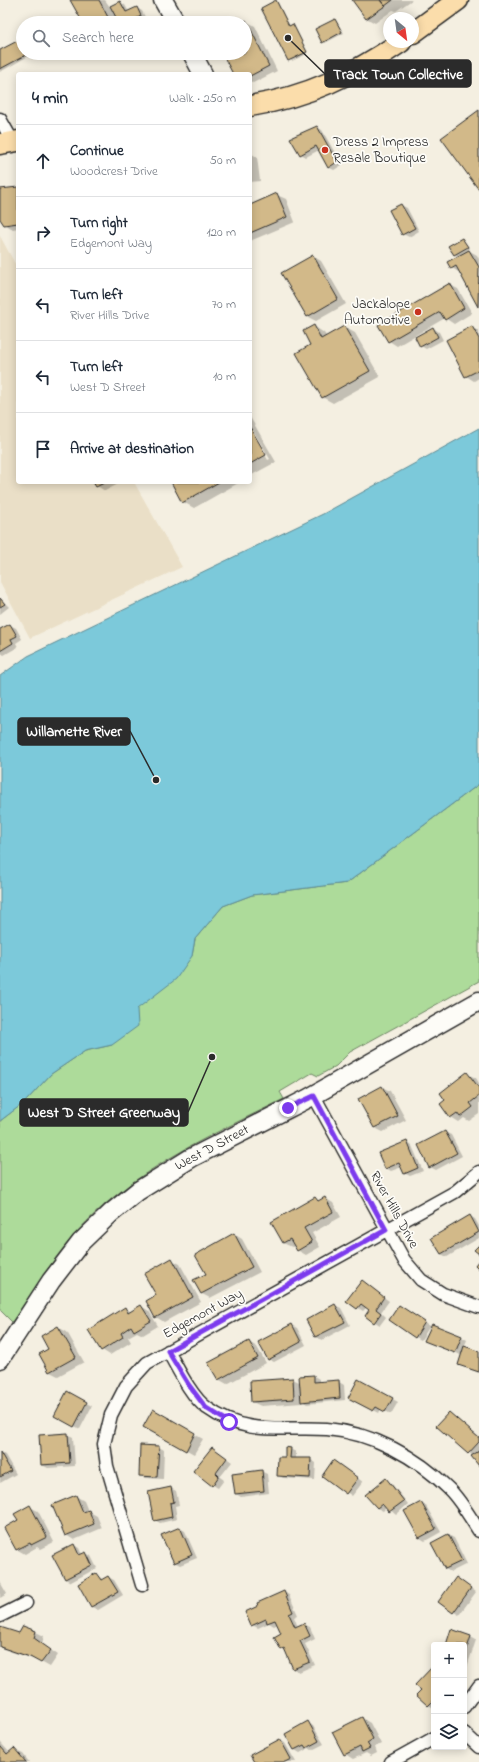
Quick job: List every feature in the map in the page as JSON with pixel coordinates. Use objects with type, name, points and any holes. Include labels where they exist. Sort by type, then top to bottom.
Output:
[{"type":"main road","points":[[419,29],[458,0]]},
{"type":"main road","points":[[252,106],[276,102],[322,88],[372,62],[392,48]]},
{"type":"street","points":[[163,0],[172,16]]},
{"type":"street","points":[[196,60],[202,72]]},
{"type":"street","points":[[0,118],[10,142]]},
{"type":"street","name":"West D Street","points":[[0,1359],[51,1281],[81,1242],[111,1213],[138,1191],[191,1158],[314,1096],[479,1001]]},
{"type":"street","name":"River Hills Drive","points":[[314,1096],[386,1230],[404,1260],[421,1280],[443,1294],[479,1308]]},
{"type":"street","name":"Edgemont Way","points":[[142,1584],[107,1466],[104,1444],[111,1415],[126,1386],[147,1363],[455,1192],[479,1172]]},
{"type":"street","points":[[168,1351],[188,1384],[206,1408],[229,1422],[252,1428],[327,1429],[362,1436],[391,1446],[422,1465],[450,1490],[479,1531]]},
{"type":"street","points":[[0,1616],[26,1603]]},
{"type":"street","points":[[467,1703],[479,1686]]},
{"type":"street","points":[[467,1736],[479,1747]]},
{"type":"street","points":[[391,1762],[431,1740]]},
{"type":"shaded area","points":[[0,236],[16,265],[16,484],[135,484],[182,567],[30,638],[0,582]]},
{"type":"green space","points":[[479,784],[479,981],[350,1052],[336,1066],[318,1076],[312,1073],[280,1092],[284,1099],[173,1156],[122,1191],[98,1211],[76,1233],[50,1266],[12,1322],[0,1310],[0,1121],[25,1102],[51,1074],[85,1051],[112,1045],[136,1009],[192,956],[195,939],[223,906],[252,895],[347,883]]},
{"type":"water","points":[[479,428],[479,784],[347,883],[252,895],[223,906],[195,939],[192,956],[176,979],[137,1009],[138,1026],[112,1045],[85,1051],[51,1074],[25,1102],[0,1121],[0,676],[28,656],[323,514]]},
{"type":"building","points":[[70,0],[99,0],[107,16],[79,16]]},
{"type":"building","points":[[276,0],[289,26],[293,24],[307,52],[288,61],[261,8]]},
{"type":"building","points":[[352,0],[380,0],[385,6],[366,19]]},
{"type":"building","points":[[380,0],[393,0],[385,6]]},
{"type":"building","points":[[120,1],[126,12],[137,7],[141,16],[115,16],[110,6]]},
{"type":"building","points":[[335,19],[342,32],[322,43],[315,29]]},
{"type":"building","points":[[252,32],[269,66],[252,75],[252,72],[232,72],[226,60],[252,60]]},
{"type":"building","points":[[16,42],[17,60],[0,69],[0,50]]},
{"type":"building","points":[[479,110],[479,190],[441,138]]},
{"type":"building","name":"Dress 2 Impress Resale Boutique","points":[[317,126],[337,162],[328,168],[316,146],[300,155],[290,138]]},
{"type":"building","points":[[16,187],[16,223],[4,225],[0,219],[0,189]]},
{"type":"building","points":[[277,193],[287,217],[252,232],[252,204]]},
{"type":"building","points":[[401,204],[415,228],[402,235],[389,210]]},
{"type":"building","points":[[462,238],[468,247],[454,255],[448,246]]},
{"type":"building","points":[[469,250],[479,267],[478,307],[456,266],[451,269],[447,262]]},
{"type":"building","points":[[313,255],[338,299],[307,317],[281,273]]},
{"type":"building","points":[[450,283],[464,308],[445,320],[440,312],[388,342],[378,325]]},
{"type":"building","points":[[314,325],[321,339],[344,326],[370,371],[322,398],[296,353],[310,345],[303,331]]},
{"type":"building","points":[[472,326],[479,339],[479,370],[465,377],[446,340]]},
{"type":"building","points":[[433,327],[438,337],[420,347],[415,337]]},
{"type":"building","points":[[252,430],[266,455],[252,463]]},
{"type":"building","points":[[94,484],[102,484],[96,487]]},
{"type":"building","points":[[172,484],[215,484],[182,503]]},
{"type":"building","points":[[0,598],[5,604],[0,607]]},
{"type":"building","points":[[10,624],[17,636],[11,639],[13,643],[0,651],[0,629]]},
{"type":"building","points":[[467,1072],[479,1088],[479,1096],[470,1103],[473,1107],[460,1117],[457,1113],[450,1118],[440,1104],[445,1100],[440,1093]]},
{"type":"building","points":[[382,1086],[398,1116],[374,1128],[358,1099]]},
{"type":"building","points":[[445,1131],[457,1153],[429,1168],[418,1145]]},
{"type":"building","points":[[407,1141],[418,1168],[404,1174],[399,1163],[385,1169],[378,1153]]},
{"type":"building","points":[[315,1197],[318,1201],[325,1197],[333,1212],[304,1228],[312,1242],[297,1251],[290,1239],[283,1243],[271,1222]]},
{"type":"building","points":[[470,1215],[479,1232],[441,1254],[431,1238]]},
{"type":"building","points":[[234,1233],[252,1267],[201,1294],[193,1280],[206,1274],[195,1255]]},
{"type":"building","points":[[479,1245],[479,1254],[474,1250]]},
{"type":"building","points":[[172,1258],[193,1297],[155,1318],[146,1301],[156,1295],[144,1274]]},
{"type":"building","points":[[479,1260],[479,1269],[475,1265]]},
{"type":"building","points":[[362,1280],[384,1297],[376,1309],[381,1313],[374,1323],[365,1316],[369,1310],[361,1304],[357,1309],[346,1301]]},
{"type":"building","points":[[335,1304],[345,1322],[315,1337],[306,1320]]},
{"type":"building","points":[[141,1305],[151,1321],[134,1331],[131,1326],[121,1333],[123,1337],[101,1351],[88,1330],[125,1307],[128,1313]]},
{"type":"building","points":[[399,1305],[425,1322],[415,1338],[389,1320]]},
{"type":"building","points":[[292,1324],[301,1342],[268,1360],[258,1342]]},
{"type":"building","points":[[432,1324],[462,1336],[455,1353],[424,1341]]},
{"type":"building","points":[[58,1326],[76,1357],[49,1372],[39,1354],[48,1349],[41,1336]]},
{"type":"building","points":[[249,1341],[258,1358],[218,1380],[208,1363]]},
{"type":"building","points":[[464,1346],[479,1351],[479,1372],[458,1365]]},
{"type":"building","points":[[314,1375],[314,1382],[339,1380],[340,1398],[301,1402],[299,1376]]},
{"type":"building","points":[[293,1378],[294,1399],[251,1402],[250,1381]]},
{"type":"building","points":[[358,1379],[393,1398],[385,1412],[376,1407],[373,1411],[348,1398]]},
{"type":"building","points":[[67,1391],[87,1402],[74,1427],[54,1416]]},
{"type":"building","points":[[153,1409],[195,1433],[186,1451],[143,1427]]},
{"type":"building","points":[[449,1412],[479,1438],[479,1442],[468,1454],[436,1426]]},
{"type":"building","points":[[68,1433],[70,1463],[41,1465],[39,1435]]},
{"type":"building","points":[[140,1445],[159,1446],[157,1477],[139,1476]]},
{"type":"building","points":[[212,1447],[227,1458],[216,1473],[219,1476],[212,1486],[193,1471]]},
{"type":"building","points":[[285,1447],[291,1448],[290,1458],[311,1458],[310,1478],[277,1476],[278,1457],[285,1457]]},
{"type":"building","points":[[479,1451],[479,1466],[471,1456]]},
{"type":"building","points":[[0,1452],[11,1471],[0,1477]]},
{"type":"building","points":[[333,1460],[358,1478],[346,1494],[322,1476]]},
{"type":"building","points":[[262,1470],[264,1491],[235,1494],[232,1474]]},
{"type":"building","points":[[386,1478],[404,1501],[389,1512],[382,1504],[377,1508],[365,1495]]},
{"type":"building","points":[[171,1487],[174,1502],[170,1503],[172,1517],[154,1521],[148,1492]]},
{"type":"building","points":[[76,1495],[83,1512],[89,1510],[94,1524],[65,1536],[52,1505]]},
{"type":"building","points":[[421,1502],[436,1529],[419,1538],[404,1511]]},
{"type":"building","points":[[30,1505],[47,1537],[16,1550],[4,1528],[18,1520],[14,1514]]},
{"type":"building","points":[[180,1527],[192,1555],[174,1563],[161,1535]]},
{"type":"building","points":[[448,1534],[462,1561],[445,1569],[431,1543]]},
{"type":"building","points":[[74,1544],[79,1555],[86,1552],[92,1565],[65,1579],[52,1555]]},
{"type":"building","points":[[96,1573],[101,1580],[108,1576],[118,1592],[91,1607],[78,1584]]},
{"type":"building","points":[[456,1577],[471,1588],[453,1613],[438,1602]]},
{"type":"building","points":[[284,1591],[293,1612],[289,1614],[295,1627],[304,1623],[310,1636],[300,1641],[310,1662],[293,1669],[284,1648],[281,1650],[274,1637],[281,1633],[275,1620],[267,1623],[266,1619],[251,1626],[245,1612],[258,1606],[257,1603]]},
{"type":"building","points":[[23,1626],[36,1631],[34,1638],[51,1650],[41,1663],[30,1657],[0,1647],[0,1627],[19,1633]]},
{"type":"building","points":[[451,1629],[471,1636],[467,1649],[467,1642],[447,1642]]},
{"type":"building","points":[[431,1668],[431,1703],[428,1706],[416,1695],[421,1690],[415,1685]]},
{"type":"building","points":[[362,1717],[373,1739],[367,1743],[370,1748],[362,1752],[360,1747],[344,1755],[332,1732]]},
{"type":"building","points":[[308,1721],[319,1741],[306,1748],[304,1745],[294,1750],[285,1734]]},
{"type":"building","points":[[280,1739],[291,1759],[285,1762],[254,1762],[250,1755]]},
{"type":"building","points":[[0,1746],[7,1754],[14,1748],[26,1762],[0,1762]]},
{"type":"place","name":"Track Town Collective","points":[[288,38]]},
{"type":"place","name":"Dress 2 Impress Resale Boutique","points":[[325,150]]},
{"type":"place","name":"Jackalope Automotive","points":[[418,312]]},
{"type":"place","name":"Willamette River","points":[[156,780]]},
{"type":"place","name":"West D Street Greenway","points":[[212,1057]]},
{"type":"route","points":[[229,1422],[206,1408],[188,1384],[168,1351],[386,1230],[314,1096],[288,1108]]}]
